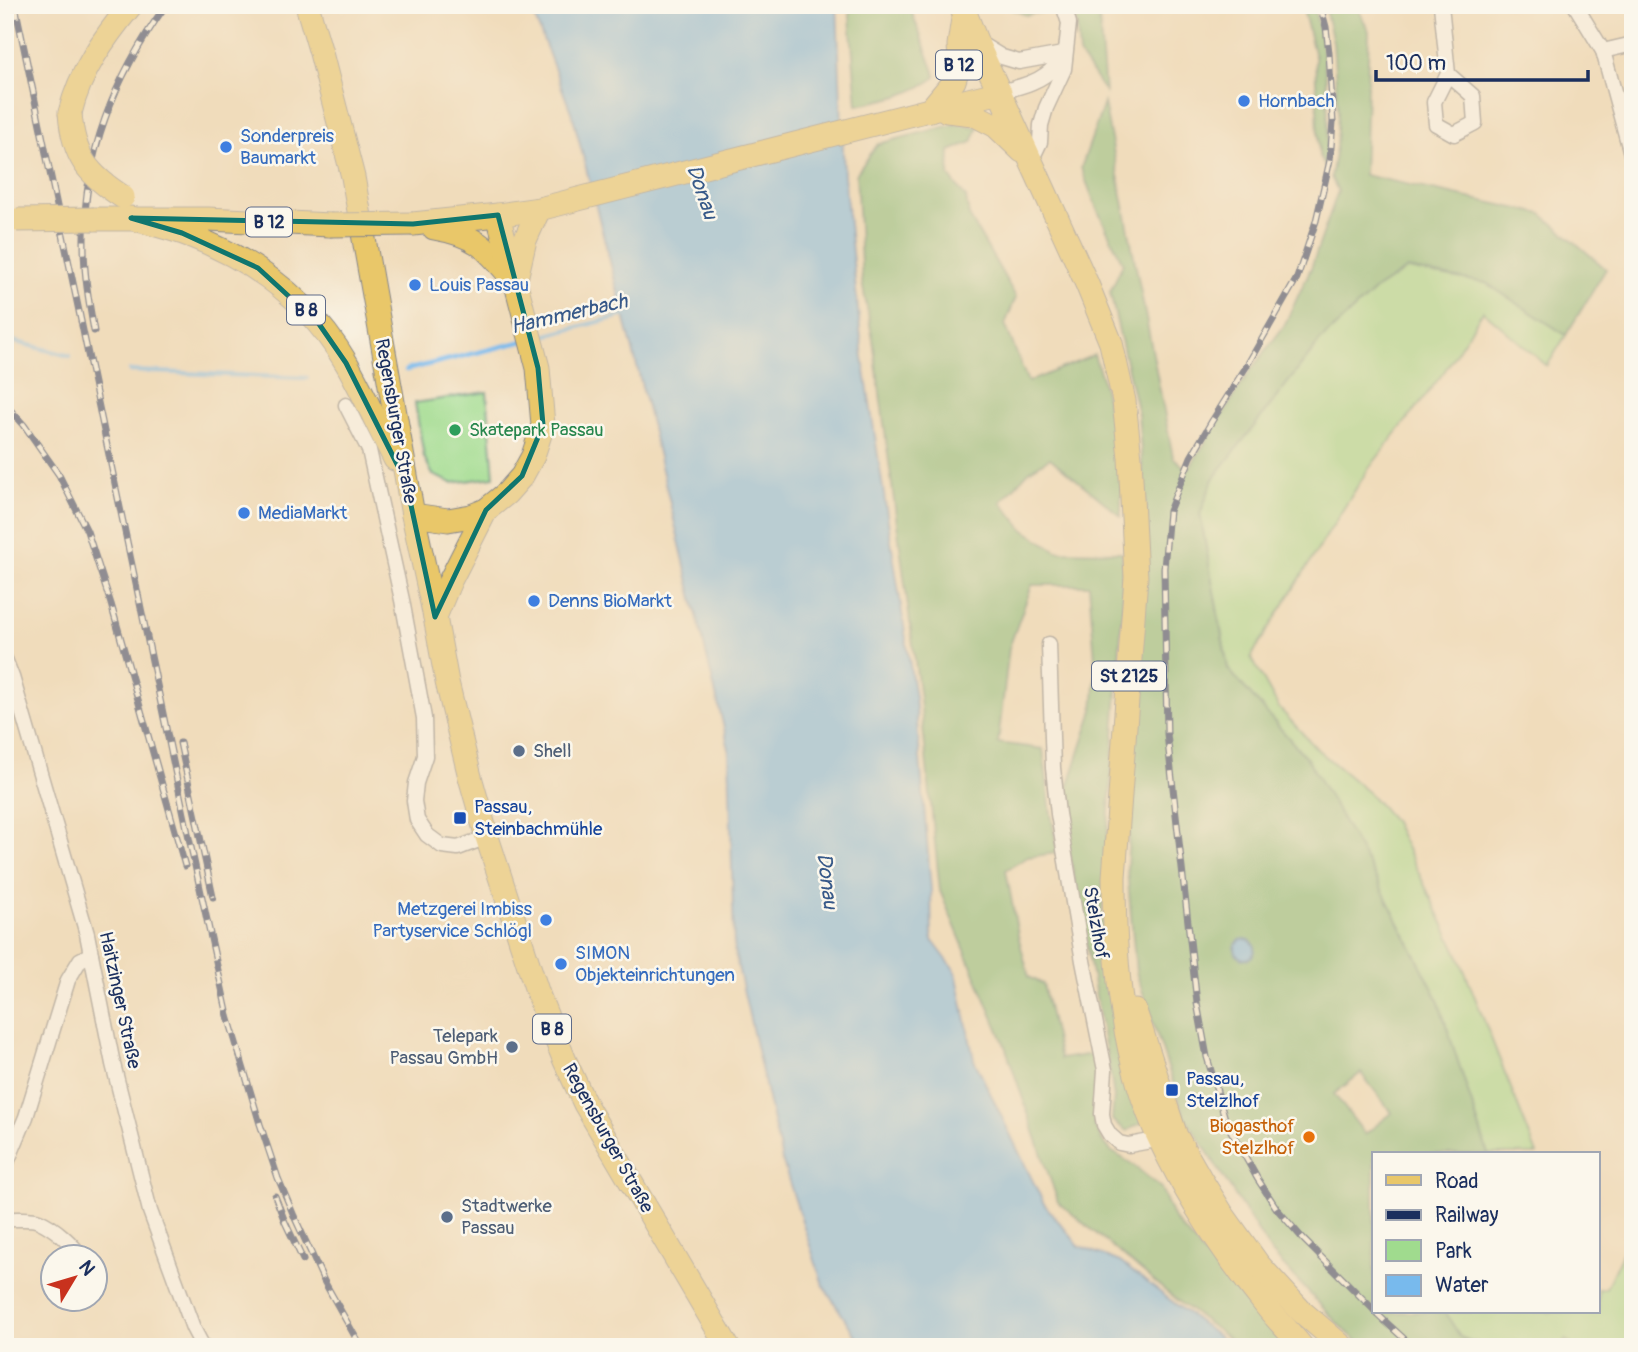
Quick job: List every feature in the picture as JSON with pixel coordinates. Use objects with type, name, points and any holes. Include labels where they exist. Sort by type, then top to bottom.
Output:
[{"type":"main road","name":"B 8","points":[[131,5],[109,32],[79,84],[71,113],[75,145],[83,162],[127,208],[258,268],[289,293],[319,324],[346,363],[406,482]]},
{"type":"main road","name":"Regensburger Straße","points":[[307,5],[353,177],[406,482],[447,682],[487,837],[539,997],[580,1093],[728,1347]]},
{"type":"main road","name":"St 2125","points":[[963,9],[1087,284],[1111,343],[1124,401],[1136,576],[1114,877],[1118,976],[1134,1066],[1168,1138],[1181,1181],[1217,1240],[1268,1308],[1302,1345]]},
{"type":"main road","name":"B 12","points":[[930,110],[954,81],[960,61],[963,9]]},
{"type":"main road","points":[[515,282],[525,240],[538,209],[1000,92]]},
{"type":"main road","points":[[930,110],[973,114],[996,126],[1031,161]]},
{"type":"main road","name":"B 8","points":[[127,208],[145,205],[208,219]]},
{"type":"main road","points":[[11,220],[94,219],[127,208]]},
{"type":"main road","name":"B 12","points":[[208,219],[330,225],[413,224],[538,209]]},
{"type":"main road","points":[[413,515],[448,520],[486,510],[522,476],[533,456],[543,425],[538,368],[498,215]]},
{"type":"main road","points":[[413,224],[459,232],[487,249],[515,282]]},
{"type":"main road","points":[[435,617],[486,510]]},
{"type":"main road","name":"St 2125","points":[[1168,1138],[1258,1265],[1301,1311],[1343,1347]]},
{"type":"street","points":[[1031,161],[1040,142],[1045,108],[1064,69],[1069,23],[1063,5]]},
{"type":"street","points":[[1441,5],[1448,74]]},
{"type":"street","points":[[1575,5],[1603,51],[1633,161]]},
{"type":"street","points":[[977,43],[1002,57],[1019,62],[1064,52]]},
{"type":"street","points":[[1603,51],[1633,44]]},
{"type":"street","points":[[1000,92],[1046,75],[1064,52]]},
{"type":"street","name":"Regensburger Straße","points":[[346,405],[369,450],[424,718],[425,756],[416,783],[414,801],[417,820],[427,835],[442,846],[458,848],[487,837]]},
{"type":"street","name":"Stelzlhof","points":[[1049,644],[1053,768],[1083,961],[1105,1070],[1102,1114],[1104,1125],[1119,1143],[1129,1145],[1168,1138]]},
{"type":"street","name":"Haitzinger Straße","points":[[5,659],[84,921],[113,1064],[150,1211],[193,1328],[203,1347]]},
{"type":"street","points":[[5,1167],[26,1117],[68,980],[80,960],[91,954]]},
{"type":"street","points":[[5,1219],[37,1220],[60,1234],[70,1244]]},
{"type":"highlighted area","points":[[498,215],[538,368],[543,425],[522,476],[486,510],[435,617],[406,482],[346,363],[319,324],[258,268],[182,233],[131,218],[413,224]]},
{"type":"green space","points":[[849,5],[909,5],[936,77],[908,93],[857,105]]},
{"type":"green space","points":[[1001,5],[1069,5],[1026,15]]},
{"type":"green space","points":[[1075,5],[1098,5],[1105,92],[1079,54]]},
{"type":"green space","points":[[1302,5],[1314,5],[1322,45],[1328,105],[1325,166],[1319,156],[1315,57]]},
{"type":"green space","points":[[1324,5],[1356,5],[1369,31],[1364,175],[1542,214],[1606,269],[1566,335],[1486,283],[1407,269],[1376,289],[1321,340],[1213,479],[1200,514],[1228,669],[1308,760],[1375,876],[1437,997],[1487,1152],[1372,1152],[1372,1314],[1446,1314],[1461,1338],[1491,1347],[1364,1347],[1340,1326],[1271,1252],[1184,1115],[1136,972],[1127,869],[1148,536],[1138,414],[1110,292],[1123,263],[1081,168],[1104,103],[1173,457],[1188,470],[1250,371],[1284,326],[1311,268],[1338,191],[1331,177],[1338,112],[1333,42]],"holes":[[[1361,1073],[1392,1113],[1365,1134],[1334,1094]]]},
{"type":"green space","points":[[956,124],[978,127],[972,142],[950,151],[949,176],[966,198],[969,216],[1016,297],[1005,324],[1028,382],[1094,355],[1102,378],[1121,475],[1121,516],[1050,458],[1029,471],[1001,502],[1023,529],[1057,551],[1122,552],[1123,601],[1102,915],[1108,979],[1143,1122],[1127,1131],[1112,1120],[1114,1097],[1111,1078],[1062,812],[1093,710],[1096,673],[1089,585],[1032,585],[1009,648],[998,743],[1043,749],[1058,853],[1028,857],[1006,870],[1029,977],[1043,984],[1060,1059],[1093,1054],[1096,1070],[1094,1124],[1101,1139],[1111,1151],[1161,1188],[1174,1219],[1287,1347],[1240,1347],[1174,1298],[1058,1202],[1004,1043],[940,891],[920,699],[873,340],[862,282],[856,174],[878,144]]},
{"type":"green space","points":[[1407,269],[1486,283],[1566,335],[1547,366],[1483,311],[1444,372],[1367,471],[1251,657],[1279,708],[1318,750],[1370,794],[1393,820],[1457,952],[1536,1152],[1487,1152],[1437,997],[1308,760],[1228,669],[1200,514],[1213,479],[1321,340],[1376,289]]},
{"type":"green space","name":"Skatepark Passau","points":[[487,392],[494,477],[452,483],[433,475],[424,457],[415,403]]},
{"type":"green space","points":[[1633,1230],[1633,1347],[1574,1347],[1566,1340],[1561,1347],[1511,1348],[1486,1345],[1460,1336],[1446,1314],[1600,1314],[1600,1290],[1606,1288]]},
{"type":"water","name":"Donau","points":[[530,5],[837,5],[844,176],[863,358],[915,698],[931,890],[932,940],[956,972],[974,1060],[1044,1204],[1079,1246],[1120,1262],[1232,1347],[863,1347],[823,1285],[782,1160],[734,949],[729,749],[639,374],[573,117]]},
{"type":"water","points":[[1241,939],[1249,939],[1255,949],[1249,959],[1241,959],[1235,953],[1235,945]]},
{"type":"waterway","name":"Hammerbach","points":[[536,338],[629,314]]},
{"type":"waterway","name":"Hammerbach","points":[[5,339],[70,356]]},
{"type":"waterway","name":"Hammerbach","points":[[406,370],[524,341]]},
{"type":"waterway","name":"Hammerbach","points":[[130,371],[307,378]]},
{"type":"railway","points":[[15,5],[228,1016],[278,1178],[324,1281],[361,1347]]},
{"type":"railway","points":[[94,331],[84,245],[89,179],[105,118],[117,89],[166,5]]},
{"type":"railway","points":[[1320,5],[1329,53],[1333,122],[1330,160],[1316,221],[1297,278],[1191,457],[1169,511],[1164,568],[1167,734],[1197,1003],[1207,1057],[1226,1122],[1277,1209],[1372,1308]]},
{"type":"railway","points":[[5,404],[24,425],[59,475],[87,531],[111,604],[185,866]]},
{"type":"railway","points":[[180,743],[213,897]]},
{"type":"railway","points":[[275,1196],[303,1260]]},
{"type":"railway","points":[[1377,1314],[1413,1347]]},
{"type":"place","name":"Hornbach","points":[[1244,101]]},
{"type":"place","name":"Sonderpreis Baumarkt","points":[[226,147]]},
{"type":"place","name":"Louis Passau","points":[[415,285]]},
{"type":"place","name":"Skatepark Passau","points":[[455,430]]},
{"type":"place","name":"MediaMarkt","points":[[244,513]]},
{"type":"place","name":"Denns BioMarkt","points":[[534,601]]},
{"type":"place","name":"Shell","points":[[519,751]]},
{"type":"place","name":"Passau, Steinbachmühle","points":[[460,818]]},
{"type":"place","name":"Metzgerei Imbiss Partyservice Schlögl","points":[[546,920]]},
{"type":"place","name":"SIMON Objekteinrichtungen","points":[[561,964]]},
{"type":"place","name":"Telepark Passau GmbH","points":[[512,1047]]},
{"type":"place","name":"Passau, Stelzlhof","points":[[1172,1090]]},
{"type":"place","name":"Biogasthof Stelzlhof","points":[[1309,1137]]},
{"type":"place","name":"Stadtwerke Passau","points":[[447,1217]]}]
